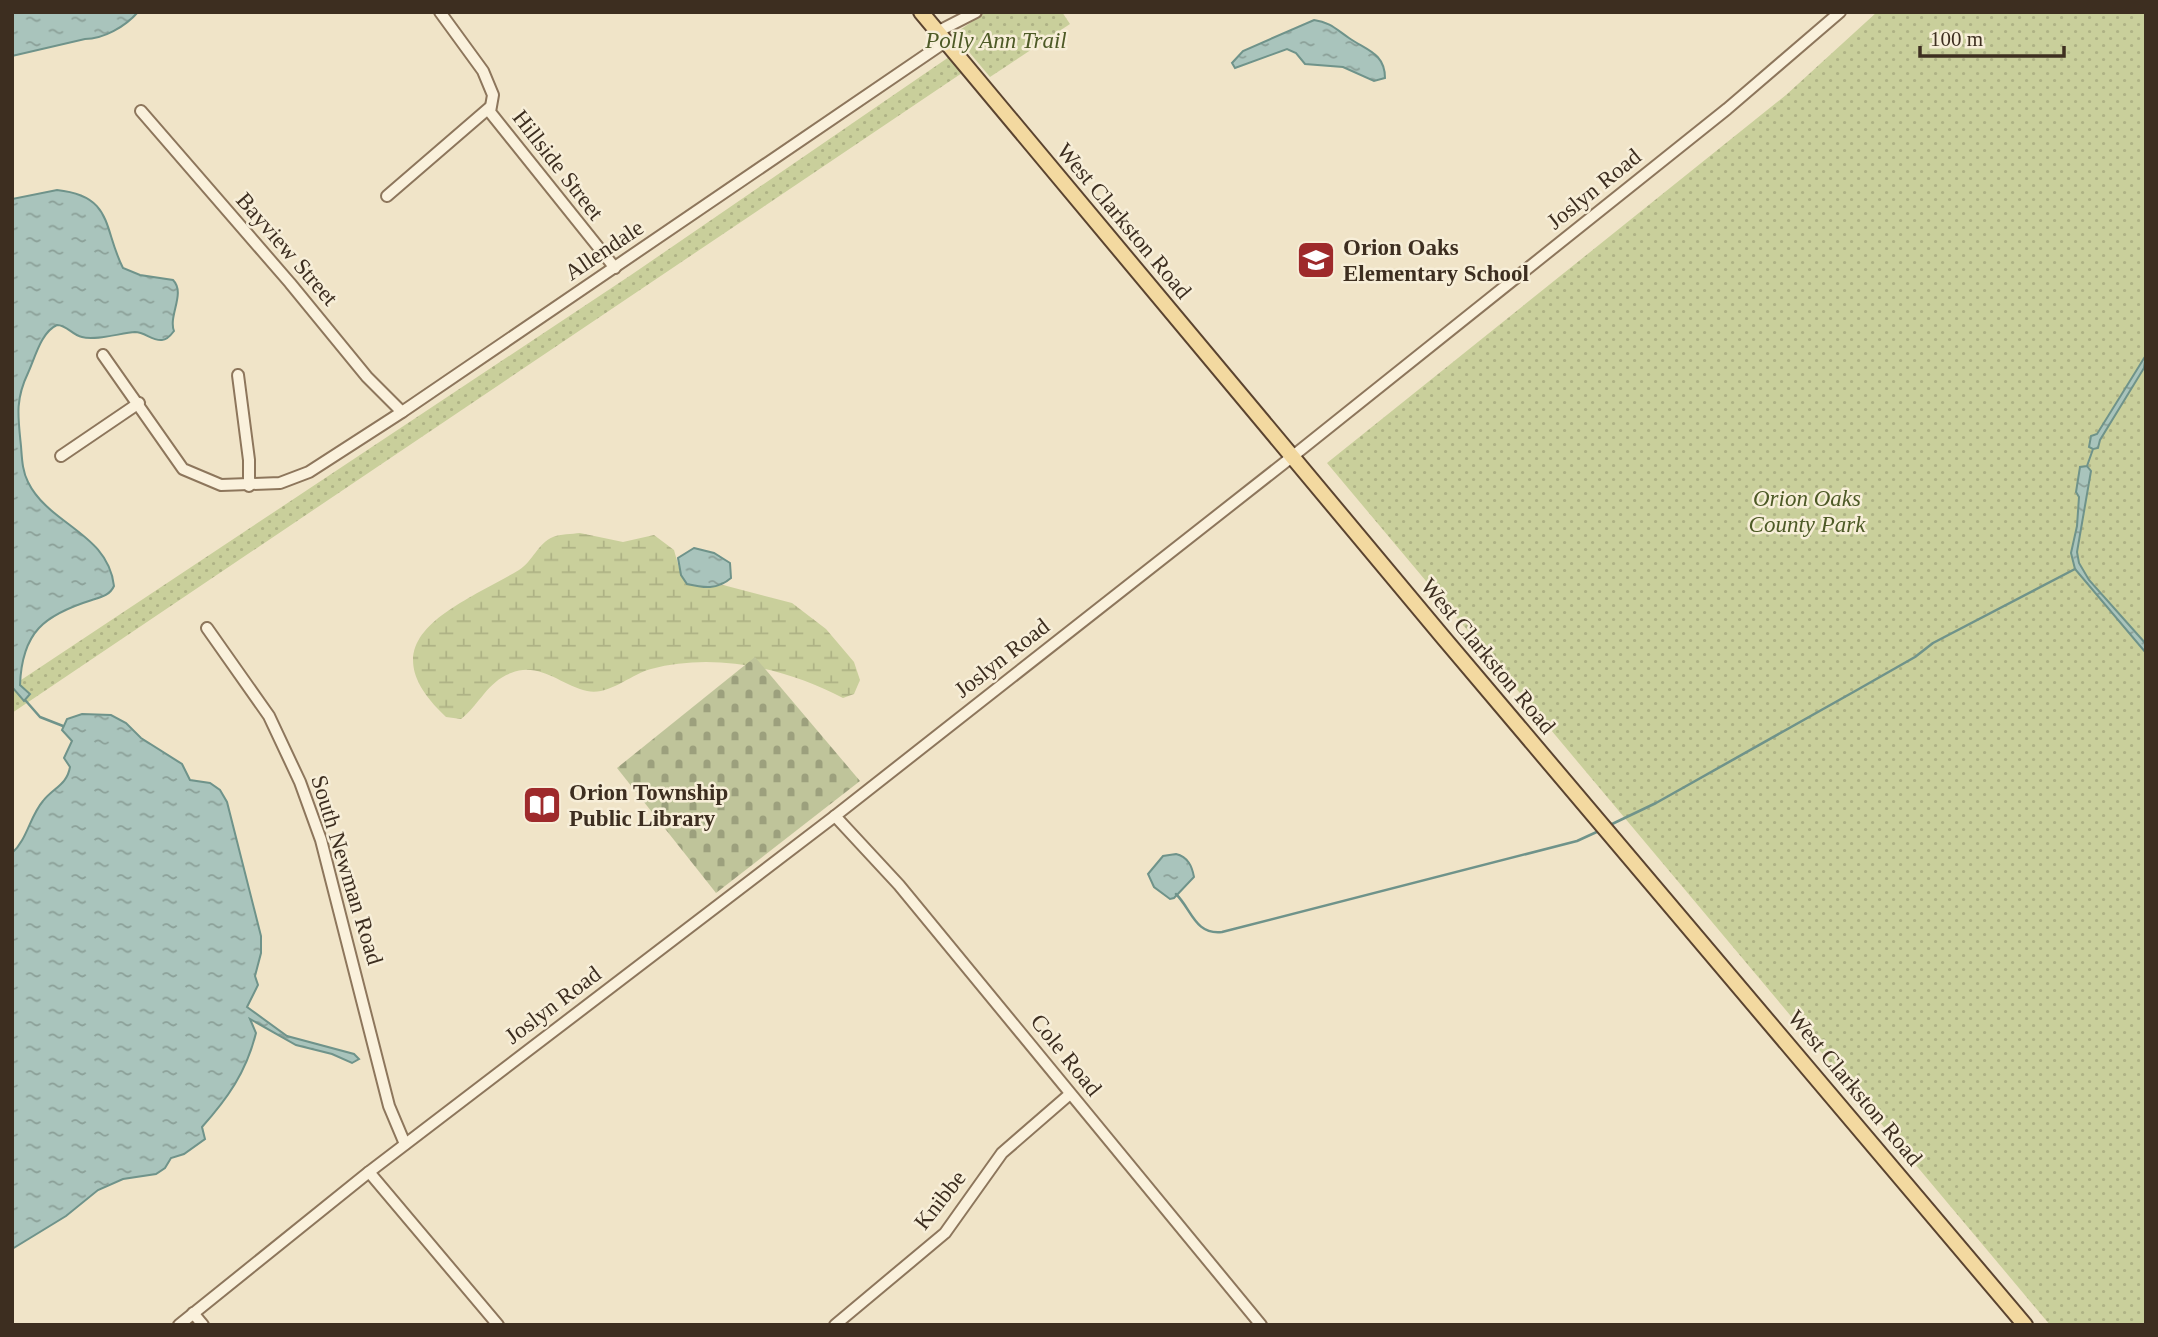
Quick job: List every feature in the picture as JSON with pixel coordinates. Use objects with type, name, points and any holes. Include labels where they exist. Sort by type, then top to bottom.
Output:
[{"type":"main road","name":"West Clarkston Road","points":[[921,12],[2025,1325]]},
{"type":"street","name":"Hillside Street","points":[[439,12],[483,71],[493,95],[489,108],[548,188],[615,268]]},
{"type":"street","name":"Allendale","points":[[103,355],[183,469],[213,483],[249,486],[280,483],[309,472],[615,268],[976,12]]},
{"type":"street","name":"Joslyn Road","points":[[179,1325],[369,1172],[835,816],[1293,456],[1727,110],[1840,12]]},
{"type":"street","points":[[387,196],[489,108]]},
{"type":"street","name":"Bayview Street","points":[[141,111],[290,283],[367,377],[402,412]]},
{"type":"street","points":[[238,375],[249,460],[249,486]]},
{"type":"street","points":[[61,456],[139,404]]},
{"type":"street","name":"South Newman Road","points":[[207,628],[269,716],[300,782],[327,865],[389,1106],[405,1144]]},
{"type":"street","name":"Cole Road","points":[[835,816],[899,885],[1261,1325]]},
{"type":"street","name":"Knibbe","points":[[835,1325],[945,1233],[1002,1153],[1070,1094]]},
{"type":"street","points":[[369,1172],[498,1325]]},
{"type":"street","points":[[193,1313],[203,1325]]},
{"type":"green space","name":"Polly Ann Trail","points":[[986,12],[1062,12],[1070,24],[990,77],[954,34]]},
{"type":"green space","name":"Orion Oaks County Park","points":[[1877,12],[2146,12],[2146,1325],[2050,1325],[1327,463],[1786,95]]},
{"type":"green space","name":"Polly Ann Trail","points":[[949,57],[962,73],[12,713],[12,686],[631,275]]},
{"type":"green space","points":[[580,533],[623,542],[654,535],[674,550],[681,575],[707,588],[723,585],[792,603],[826,629],[854,662],[860,680],[854,694],[843,698],[798,678],[725,663],[675,664],[651,669],[612,688],[595,692],[577,688],[540,672],[521,670],[496,682],[461,719],[446,717],[423,689],[413,666],[416,645],[428,627],[470,597],[519,570],[548,540],[559,535]]},
{"type":"green space","points":[[755,657],[860,781],[716,893],[617,768]]},
{"type":"water","points":[[12,12],[138,12],[127,23],[99,37],[12,56]]},
{"type":"water","points":[[1314,20],[1329,24],[1373,53],[1382,63],[1385,78],[1374,81],[1343,67],[1305,64],[1296,53],[1287,49],[1235,68],[1232,63],[1243,51]]},
{"type":"water","points":[[57,190],[75,193],[89,199],[98,207],[123,268],[140,275],[173,280],[178,291],[173,319],[174,331],[164,340],[135,332],[87,338],[57,325],[51,328],[43,339],[24,383],[18,417],[23,464],[28,482],[37,497],[49,509],[101,553],[114,586],[105,595],[61,612],[39,628],[25,651],[20,685],[30,694],[24,701],[12,687],[12,199]]},
{"type":"water","points":[[2146,355],[2144,368],[2100,440],[2098,448],[2089,447],[2091,436],[2097,434]]},
{"type":"water","points":[[2087,466],[2091,471],[2077,552],[2079,563],[2089,580],[2146,644],[2146,653],[2075,569],[2071,553],[2077,526],[2079,497],[2076,492],[2080,467]]},
{"type":"water","points":[[694,548],[714,553],[730,563],[731,578],[721,585],[710,587],[687,584],[681,575],[678,558]]},
{"type":"water","points":[[82,714],[111,715],[126,723],[141,738],[182,764],[190,780],[210,783],[220,790],[227,802],[261,936],[261,953],[255,976],[258,985],[247,1007],[287,1036],[354,1054],[359,1059],[352,1063],[332,1054],[296,1045],[250,1019],[256,1033],[247,1061],[220,1106],[202,1127],[205,1139],[184,1154],[171,1158],[165,1168],[156,1174],[123,1179],[98,1190],[66,1216],[12,1249],[12,853],[21,842],[39,807],[66,778],[70,767],[64,758],[72,741],[62,730],[67,719]]},
{"type":"water","points":[[1176,854],[1189,862],[1194,877],[1170,899],[1154,887],[1148,874],[1163,856]]},
{"type":"waterway","points":[[1610,825],[1656,803],[1857,690],[1915,657],[1933,643],[2075,569]]},
{"type":"waterway","points":[[26,701],[40,717],[63,726]]},
{"type":"waterway","points":[[1176,894],[1200,926],[1213,932],[1222,932],[1577,841],[1601,830]]},
{"type":"place","name":"Orion Oaks Elementary School","points":[[1316,260]]},
{"type":"place","name":"Orion Township Public Library","points":[[542,805]]}]
